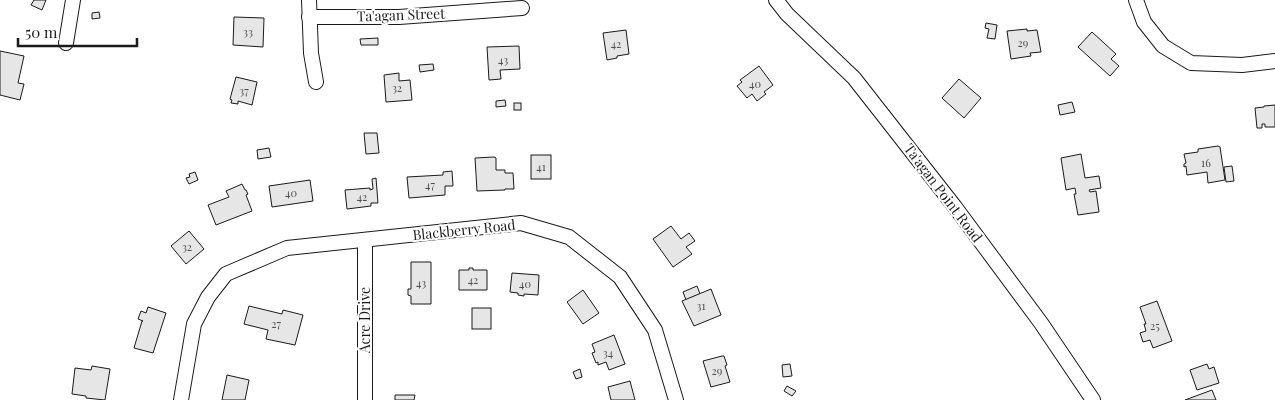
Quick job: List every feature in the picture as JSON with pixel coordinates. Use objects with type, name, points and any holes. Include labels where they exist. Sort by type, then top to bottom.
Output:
[{"type":"street","points":[[66,43],[73,0]]},
{"type":"street","points":[[309,0],[311,54],[316,82]]},
{"type":"street","name":"Ta'agan Point Road","points":[[776,0],[787,14],[854,78],[955,207],[1035,315],[1093,400]]},
{"type":"street","points":[[1136,0],[1144,22],[1162,46],[1191,63],[1242,65],[1275,61]]},
{"type":"street","name":"Ta'agan Street","points":[[309,18],[399,17],[522,8]]},
{"type":"street","name":"Blackberry Road","points":[[181,400],[194,324],[208,296],[226,274],[287,248],[521,223],[569,237],[620,277],[655,330],[676,400]]},
{"type":"street","name":"Acre Drive","points":[[365,240],[365,400]]},
{"type":"building","points":[[34,0],[46,0],[42,10],[31,5]]},
{"type":"building","points":[[99,12],[100,18],[92,19],[92,13]]},
{"type":"building","points":[[234,17],[264,18],[263,47],[233,45]]},
{"type":"building","points":[[986,23],[997,25],[995,39],[987,38],[989,29],[985,28]]},
{"type":"building","points":[[1027,29],[1027,31],[1037,30],[1041,52],[1030,53],[1031,56],[1011,59],[1007,31]]},
{"type":"building","points":[[626,30],[629,54],[607,60],[603,33]]},
{"type":"building","points":[[1092,32],[1116,54],[1111,59],[1119,66],[1110,76],[1078,47]]},
{"type":"building","points":[[378,38],[378,45],[361,45],[360,39]]},
{"type":"building","points":[[519,46],[520,69],[500,70],[501,79],[489,80],[487,47]]},
{"type":"building","points":[[0,51],[24,56],[18,83],[24,84],[20,100],[0,95]]},
{"type":"building","points":[[433,64],[434,70],[420,72],[419,65]]},
{"type":"building","points":[[759,66],[773,85],[757,101],[752,94],[747,98],[737,86],[742,82],[740,80]]},
{"type":"building","points":[[399,73],[399,81],[410,80],[412,100],[386,102],[384,75]]},
{"type":"building","points":[[236,77],[257,82],[252,105],[238,101],[238,104],[231,103],[232,100],[230,99]]},
{"type":"building","points":[[959,79],[981,98],[964,118],[942,98]]},
{"type":"building","points":[[505,100],[506,106],[496,107],[496,101]]},
{"type":"building","points":[[1072,102],[1075,112],[1060,115],[1058,105]]},
{"type":"building","points":[[514,103],[521,103],[521,110],[514,110]]},
{"type":"building","points":[[1275,105],[1275,127],[1265,127],[1265,124],[1262,124],[1262,128],[1257,128],[1255,108]]},
{"type":"building","points":[[364,133],[377,133],[379,153],[366,154]]},
{"type":"building","points":[[1220,147],[1225,180],[1208,183],[1207,172],[1187,175],[1186,166],[1184,167],[1186,163],[1184,154],[1198,152],[1198,149]]},
{"type":"building","points":[[269,148],[271,157],[258,159],[257,150]]},
{"type":"building","points":[[1081,154],[1085,178],[1099,176],[1101,188],[1089,190],[1090,192],[1096,191],[1099,212],[1078,215],[1074,194],[1076,194],[1075,188],[1066,190],[1061,158]]},
{"type":"building","points":[[531,155],[551,155],[551,179],[531,179]]},
{"type":"building","points":[[475,158],[496,158],[496,170],[505,170],[505,173],[513,173],[514,189],[477,191]]},
{"type":"building","points":[[1232,166],[1234,181],[1226,182],[1224,167]]},
{"type":"building","points":[[452,171],[453,186],[445,186],[445,195],[409,198],[407,177],[443,175],[443,172]]},
{"type":"building","points":[[195,172],[198,180],[189,184],[186,178],[190,177],[189,174]]},
{"type":"building","points":[[376,178],[378,203],[371,203],[371,206],[347,209],[345,190],[373,189],[372,179]]},
{"type":"building","points":[[310,180],[313,201],[272,207],[269,186]]},
{"type":"building","points":[[242,184],[248,194],[246,195],[252,211],[216,225],[208,205],[229,197],[226,191]]},
{"type":"building","points":[[671,226],[681,239],[689,233],[695,241],[686,247],[692,254],[673,267],[653,239]]},
{"type":"building","points":[[189,231],[204,249],[186,264],[171,246]]},
{"type":"building","points":[[411,262],[431,262],[431,304],[411,304],[411,296],[408,295],[408,289],[411,289]]},
{"type":"building","points":[[469,268],[473,268],[473,270],[487,270],[487,290],[459,290],[459,270],[469,270]]},
{"type":"building","points":[[512,273],[539,275],[538,295],[524,294],[524,296],[510,292]]},
{"type":"building","points":[[697,286],[700,294],[686,300],[683,292]]},
{"type":"building","points":[[711,289],[721,315],[694,326],[682,301]]},
{"type":"building","points":[[583,290],[599,313],[583,324],[567,302]]},
{"type":"building","points":[[1157,301],[1172,341],[1153,348],[1150,340],[1143,342],[1140,333],[1146,331],[1144,324],[1146,324],[1140,307]]},
{"type":"building","points":[[249,306],[282,314],[283,310],[303,315],[295,345],[266,339],[268,330],[244,324]]},
{"type":"building","points":[[148,307],[166,313],[153,353],[134,348],[143,321],[138,319],[141,311],[146,313]]},
{"type":"building","points":[[472,308],[491,308],[491,329],[472,329]]},
{"type":"building","points":[[614,335],[625,364],[609,370],[606,362],[598,365],[598,362],[596,363],[592,353],[595,352],[592,344]]},
{"type":"building","points":[[724,356],[727,365],[725,366],[730,382],[711,387],[703,361]]},
{"type":"building","points":[[790,364],[792,376],[783,377],[782,365]]},
{"type":"building","points":[[1207,364],[1209,369],[1214,367],[1219,383],[1197,390],[1190,370]]},
{"type":"building","points":[[92,366],[110,369],[105,400],[72,394],[75,368],[91,370]]},
{"type":"building","points":[[580,369],[582,377],[576,379],[573,372]]},
{"type":"building","points":[[227,375],[249,380],[245,400],[222,400]]},
{"type":"building","points":[[630,381],[635,400],[611,400],[608,387]]},
{"type":"building","points":[[787,386],[796,391],[792,396],[784,391]]},
{"type":"building","points":[[1212,390],[1216,400],[1185,400]]},
{"type":"building","points":[[395,395],[415,395],[414,400],[395,400]]}]
